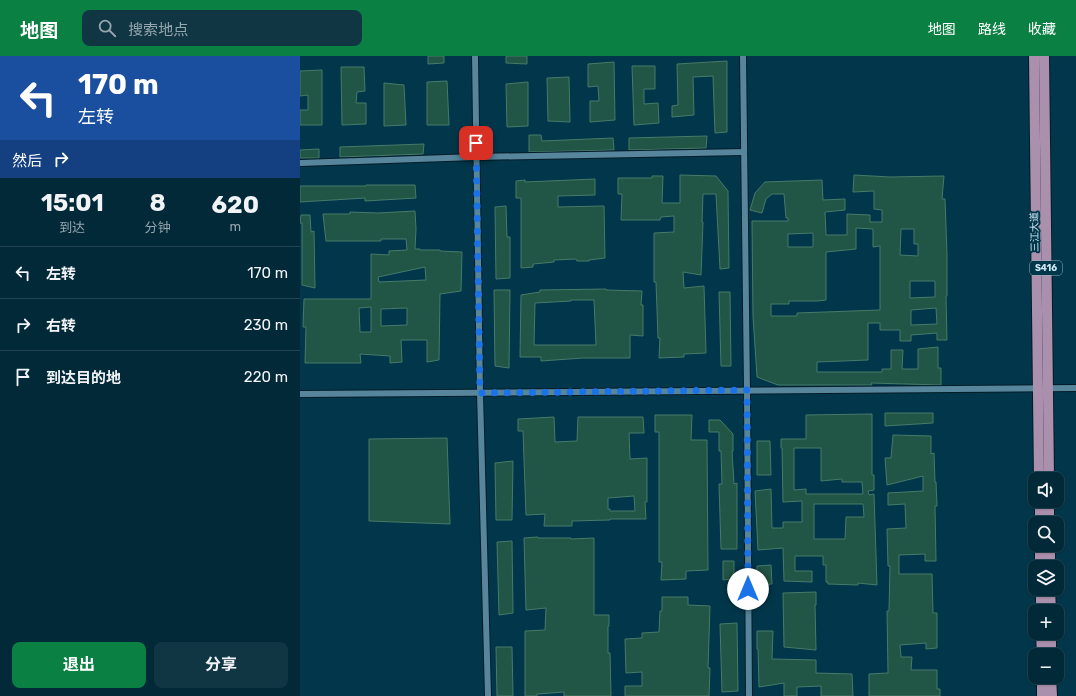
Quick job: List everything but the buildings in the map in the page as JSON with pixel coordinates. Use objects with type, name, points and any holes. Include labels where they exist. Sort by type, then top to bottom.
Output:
[{"type":"main road","name":"三江大道","points":[[1034,56],[1043,388],[1049,472]]},
{"type":"main road","name":"三江大道","points":[[1039,472],[1043,388],[1044,56]]},
{"type":"main road","points":[[1042,684],[1042,696]]},
{"type":"main road","points":[[1051,684],[1052,696]]},
{"type":"street","points":[[475,56],[480,393],[488,696]]},
{"type":"street","points":[[743,56],[749,696]]},
{"type":"street","points":[[300,162],[744,152]]},
{"type":"street","points":[[300,394],[1076,388]]},
{"type":"route","points":[[476,143],[480,393],[747,390],[748,589]]}]
